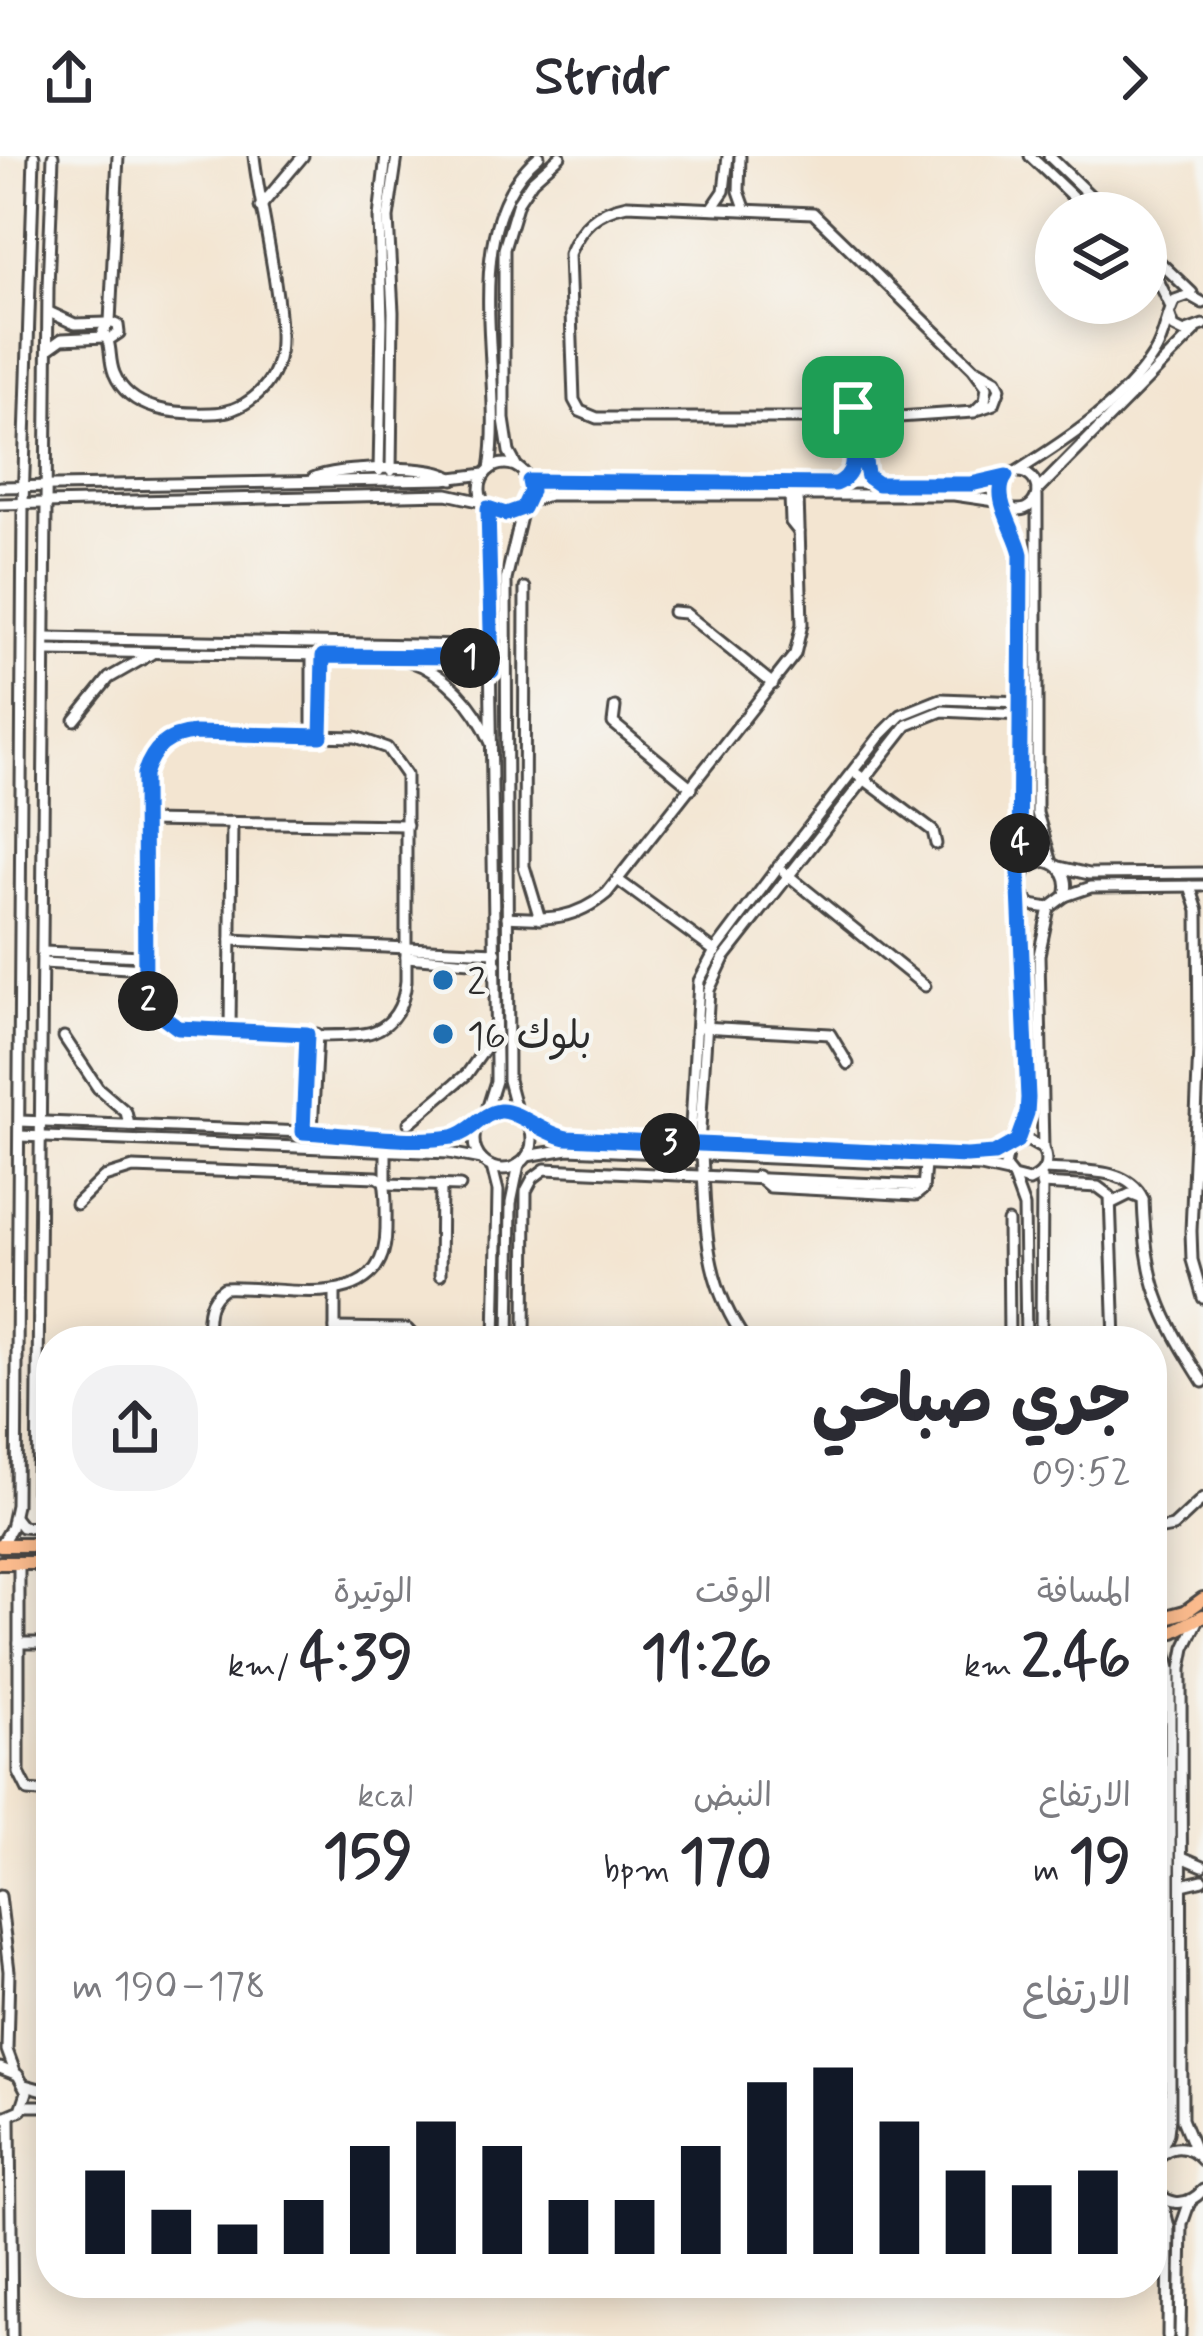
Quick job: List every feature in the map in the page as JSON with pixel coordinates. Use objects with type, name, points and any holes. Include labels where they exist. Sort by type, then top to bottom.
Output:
[{"type":"main road","points":[[0,1545],[36,1545]]},
{"type":"main road","points":[[0,1563],[36,1563]]},
{"type":"main road","points":[[1167,1622],[1203,1599]]},
{"type":"main road","points":[[1167,1631],[1201,1617]]},
{"type":"street","points":[[0,1545],[15,1518],[23,504],[34,156]]},
{"type":"street","points":[[40,1326],[53,156]]},
{"type":"street","points":[[108,323],[118,156]]},
{"type":"street","points":[[108,338],[113,372],[124,389],[158,410],[219,413],[240,407],[258,394],[279,356],[278,316],[254,156]]},
{"type":"street","points":[[260,207],[303,156]]},
{"type":"street","points":[[385,471],[382,176],[386,156]]},
{"type":"street","points":[[384,241],[398,156]]},
{"type":"street","points":[[488,472],[494,435],[492,242],[514,183],[539,156]]},
{"type":"street","points":[[481,1159],[473,1142],[496,1081],[506,580],[529,481],[509,452],[504,419],[504,249],[518,202],[532,181],[560,156]]},
{"type":"street","points":[[712,207],[724,190],[728,156]]},
{"type":"street","points":[[740,156],[739,191],[745,208]]},
{"type":"street","points":[[1030,156],[1068,192]]},
{"type":"street","points":[[1049,156],[1086,192]]},
{"type":"street","points":[[33,197],[51,198]]},
{"type":"street","points":[[712,207],[813,213],[974,368],[987,387],[974,412],[866,423],[857,428],[847,421],[597,418],[580,411],[574,400],[569,254],[576,237],[587,223],[611,208],[712,207]]},
{"type":"street","points":[[1167,269],[1200,300]]},
{"type":"street","points":[[1026,1326],[1024,1207],[1004,1161],[1027,1113],[1028,1098],[1019,889],[1021,554],[998,491],[1011,474],[1073,435],[1142,370],[1156,352],[1181,296],[1200,300]]},
{"type":"street","points":[[1167,304],[1179,330],[1201,327]]},
{"type":"street","points":[[48,311],[61,321],[118,325],[119,333],[108,338],[62,339],[48,350]]},
{"type":"street","points":[[0,504],[448,494],[506,514],[548,495],[954,495],[1019,511],[1201,327]]},
{"type":"street","points":[[836,484],[847,479],[851,469],[847,421],[849,410],[857,406],[865,410],[866,470],[878,484]]},
{"type":"street","points":[[509,1326],[511,1203],[532,1138],[508,1080],[507,917],[493,748],[493,640],[481,482],[498,465],[517,466]]},
{"type":"street","points":[[309,480],[327,472],[439,470],[454,479]]},
{"type":"street","points":[[0,487],[454,479],[488,472]]},
{"type":"street","points":[[529,481],[971,484],[1011,474],[1028,475],[1037,493],[1037,814],[1039,831],[1066,880],[1064,896]]},
{"type":"street","points":[[101,485],[103,502]]},
{"type":"street","points":[[507,917],[540,920],[572,916],[591,907],[619,880],[794,654],[800,639],[800,532],[791,522],[794,496]]},
{"type":"street","points":[[525,588],[524,866],[540,920]]},
{"type":"street","points":[[674,612],[686,614],[772,684]]},
{"type":"street","points":[[46,638],[472,646],[493,640]]},
{"type":"street","points":[[90,638],[91,652]]},
{"type":"street","points":[[46,651],[465,657],[492,671]]},
{"type":"street","points":[[75,719],[109,677],[154,653]]},
{"type":"street","points":[[316,736],[318,656]]},
{"type":"street","points":[[397,657],[418,664],[456,690],[472,707],[493,748]]},
{"type":"street","points":[[736,1326],[714,1281],[700,1174],[694,1169],[702,1027],[719,954],[901,715],[927,702],[956,698],[1022,702]]},
{"type":"street","points":[[956,698],[956,711]]},
{"type":"street","points":[[615,706],[613,723],[692,788]]},
{"type":"street","points":[[857,774],[907,724],[929,714],[1022,715]]},
{"type":"street","points":[[179,734],[316,736],[373,740],[387,748],[406,776],[404,998],[386,1025],[355,1035],[178,1028],[163,1021],[145,993],[144,774],[150,756],[162,742],[179,734]]},
{"type":"street","points":[[857,774],[933,831],[936,844]]},
{"type":"street","points":[[145,821],[407,825]]},
{"type":"street","points":[[230,1031],[232,822]]},
{"type":"street","points":[[1022,874],[1038,861],[1089,874],[1203,873]]},
{"type":"street","points":[[782,871],[925,986]]},
{"type":"street","points":[[619,880],[719,954]]},
{"type":"street","points":[[1190,886],[1201,922],[1201,1181]]},
{"type":"street","points":[[1041,1326],[1039,955],[1049,908],[1064,896],[1091,887],[1203,886]]},
{"type":"street","points":[[1019,889],[1030,905],[1049,908]]},
{"type":"street","points":[[231,940],[496,958]]},
{"type":"street","points":[[44,958],[144,956]]},
{"type":"street","points":[[44,958],[145,969]]},
{"type":"street","points":[[702,1027],[830,1034],[848,1064]]},
{"type":"street","points":[[409,1123],[450,1092],[496,1033]]},
{"type":"street","points":[[308,1132],[312,1034]]},
{"type":"street","points":[[64,1036],[98,1088],[126,1112],[129,1125]]},
{"type":"street","points":[[485,1116],[501,1110],[538,1130],[567,1138],[981,1167],[1029,1181],[1074,1172],[1122,1176],[1143,1198],[1144,1248],[1156,1300],[1203,1382]]},
{"type":"street","points":[[20,1121],[450,1137],[477,1126]]},
{"type":"street","points":[[98,1138],[99,1124]]},
{"type":"street","points":[[20,1136],[462,1154],[506,1169],[554,1149],[967,1156],[1036,1142],[1043,1149]]},
{"type":"street","points":[[130,1139],[134,1168]]},
{"type":"street","points":[[207,1326],[208,1306],[224,1288],[334,1290],[354,1288],[370,1278],[382,1262],[386,1244],[381,1150]]},
{"type":"street","points":[[1203,1163],[1192,1260],[1203,1298]]},
{"type":"street","points":[[525,1326],[526,1191],[545,1169],[923,1186],[925,1165]]},
{"type":"street","points":[[492,1167],[498,1204],[496,1326]]},
{"type":"street","points":[[76,1204],[104,1177],[134,1168],[460,1186]]},
{"type":"street","points":[[1074,1172],[1074,1186]]},
{"type":"street","points":[[1043,1175],[1074,1186],[1098,1187],[1112,1203],[1115,1326]]},
{"type":"street","points":[[440,1275],[441,1185]]},
{"type":"street","points":[[1112,1203],[1123,1195],[1143,1198]]},
{"type":"street","points":[[1008,1222],[1009,1326]]},
{"type":"street","points":[[1008,1276],[1025,1276]]},
{"type":"street","points":[[334,1290],[335,1326]]},
{"type":"street","points":[[1167,1528],[1203,1498]]},
{"type":"street","points":[[15,1518],[22,1527],[36,1525]]},
{"type":"street","points":[[19,1563],[20,1780],[28,1791],[36,1791]]},
{"type":"street","points":[[1201,1617],[1183,1658],[1182,1857],[1182,2119],[1201,2158]]},
{"type":"street","points":[[19,1643],[36,1643]]},
{"type":"street","points":[[1167,1655],[1167,2125]]},
{"type":"street","points":[[1170,1666],[1183,1658]]},
{"type":"street","points":[[1182,1857],[1203,1866]]},
{"type":"street","points":[[1182,1885],[1203,1880]]},
{"type":"street","points":[[0,1896],[9,1971],[7,2050],[15,2072],[25,2085],[36,2088]]},
{"type":"street","points":[[0,2068],[15,2072]]},
{"type":"street","points":[[24,2106],[25,2085]]},
{"type":"street","points":[[13,2336],[5,2119],[24,2106],[36,2106]]},
{"type":"street","points":[[1167,2154],[1179,2147],[1201,2158]]},
{"type":"street","points":[[1180,2336],[1181,2224],[1190,2201],[1203,2190]]},
{"type":"street","points":[[1167,2198],[1173,2203],[1190,2201]]},
{"type":"street","points":[[1167,2225],[1168,2336]]},
{"type":"place","name":"2","points":[[443,980]]},
{"type":"place","name":"بلوك 16","points":[[443,1034]]},
{"type":"route","points":[[853,407],[868,414],[863,426],[864,460],[868,477],[878,484],[971,484],[1006,476],[999,497],[1021,554],[1019,889],[1028,1098],[1024,1127],[1008,1149],[967,1156],[567,1138],[552,1136],[517,1114],[501,1110],[450,1137],[303,1132],[307,1034],[178,1028],[151,1008],[145,993],[144,774],[162,742],[195,733],[321,736],[323,656],[465,657],[492,671],[488,508],[506,514],[523,508],[531,491],[529,481],[836,484],[847,479],[851,469],[846,418],[853,407]]}]
